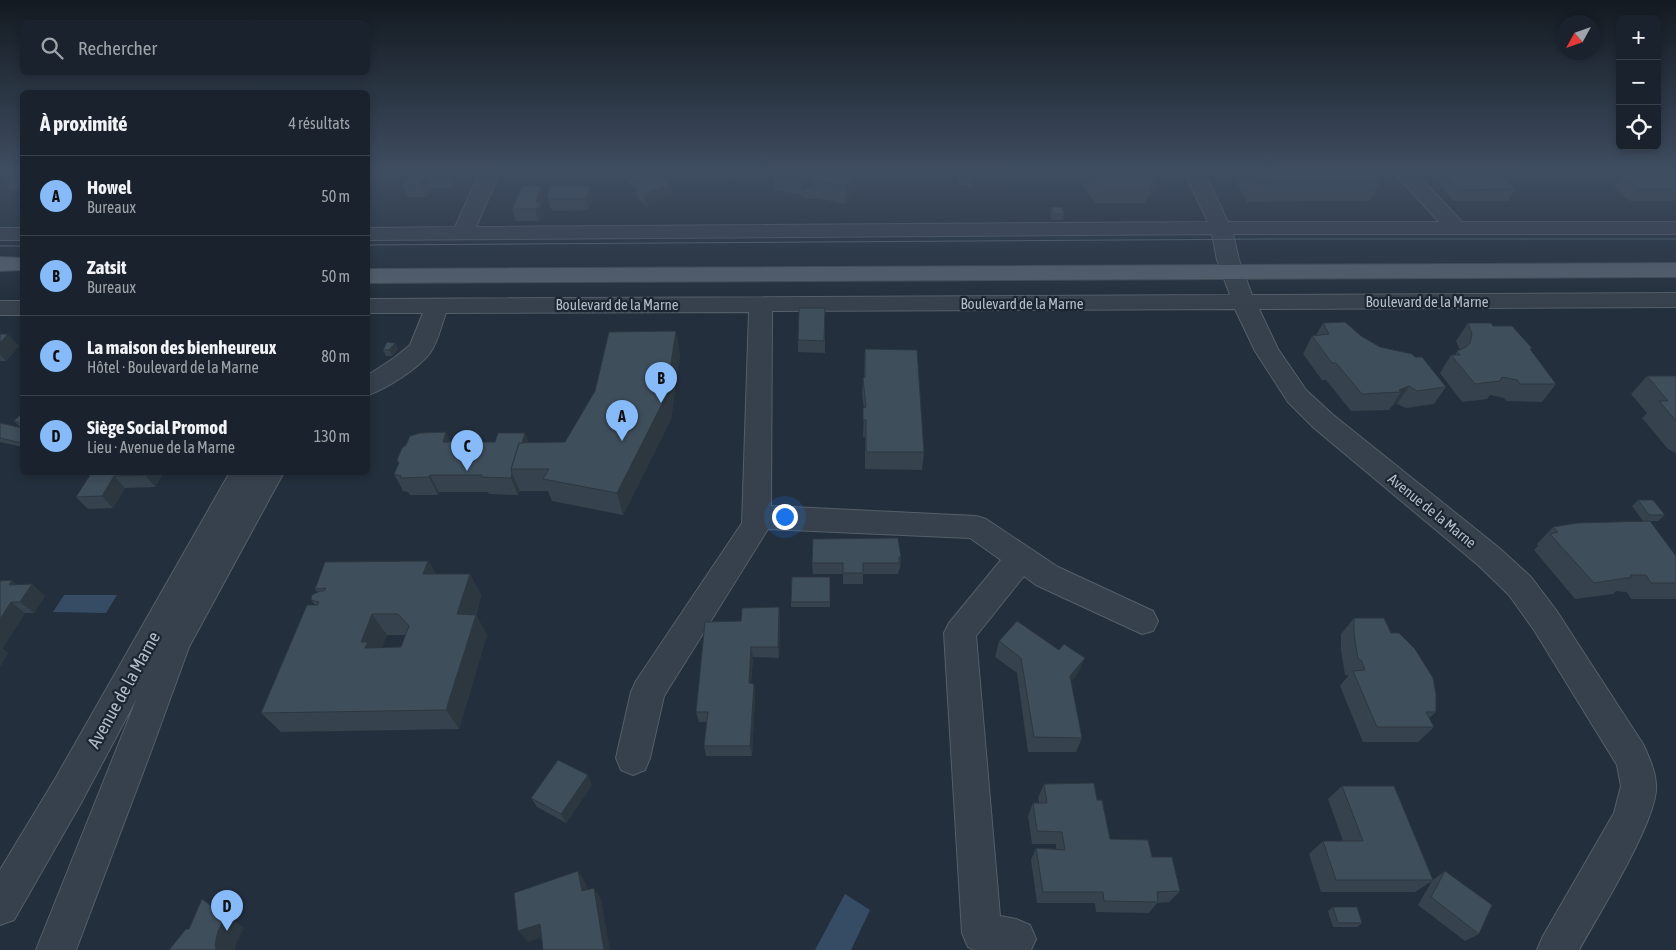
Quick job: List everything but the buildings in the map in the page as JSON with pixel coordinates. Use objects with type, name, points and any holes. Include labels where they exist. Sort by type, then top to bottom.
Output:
[{"type":"main road","name":"Boulevard de la Marne","points":[[370,276],[1676,259]]},
{"type":"main road","name":"Boulevard de la Marne","points":[[370,263],[1230,266],[1676,270]]},
{"type":"main road","points":[[0,264],[20,264]]},
{"type":"main road","points":[[0,278],[20,278]]},
{"type":"street","points":[[462,234],[470,216]]},
{"type":"street","name":"Avenue de la Marne","points":[[1216,216],[1222,228],[1230,266],[1244,303],[1275,364],[1297,396],[1342,438],[1488,556],[1520,586],[1545,620],[1631,756],[1635,766],[1638,786],[1630,820],[1557,950]]},
{"type":"street","points":[[1445,216],[1456,228]]},
{"type":"street","points":[[1184,228],[1230,266],[1292,302]]},
{"type":"street","points":[[370,234],[1184,228],[1676,228]]},
{"type":"street","points":[[0,234],[20,234]]},
{"type":"street","name":"Boulevard de la Marne","points":[[370,306],[1676,300]]},
{"type":"street","points":[[633,758],[648,692],[756,525],[761,305]]},
{"type":"street","points":[[370,385],[403,364],[420,349],[438,306]]},
{"type":"street","points":[[0,308],[20,308]]},
{"type":"street","name":"Avenue de la Marne","points":[[0,906],[68,791],[242,475]]},
{"type":"street","points":[[56,950],[142,731],[174,643],[269,475]]},
{"type":"street","points":[[756,517],[976,527],[1047,576],[1142,620]]},
{"type":"street","points":[[1016,940],[982,933],[960,633],[1021,558]]},
{"type":"water","points":[[64,595],[117,595],[106,613],[53,612]]},
{"type":"water","points":[[845,894],[870,910],[851,950],[815,950]]},
{"type":"tram line","points":[[370,245],[1269,239],[1676,239]]},
{"type":"tram line","points":[[0,246],[20,246]]},
{"type":"place","name":"Zatsit","points":[[661,403]]},
{"type":"place","name":"Howel","points":[[622,441]]},
{"type":"place","name":"La maison des bienheureux","points":[[467,471]]},
{"type":"place","name":"Siège Social Promod","points":[[227,931]]}]
